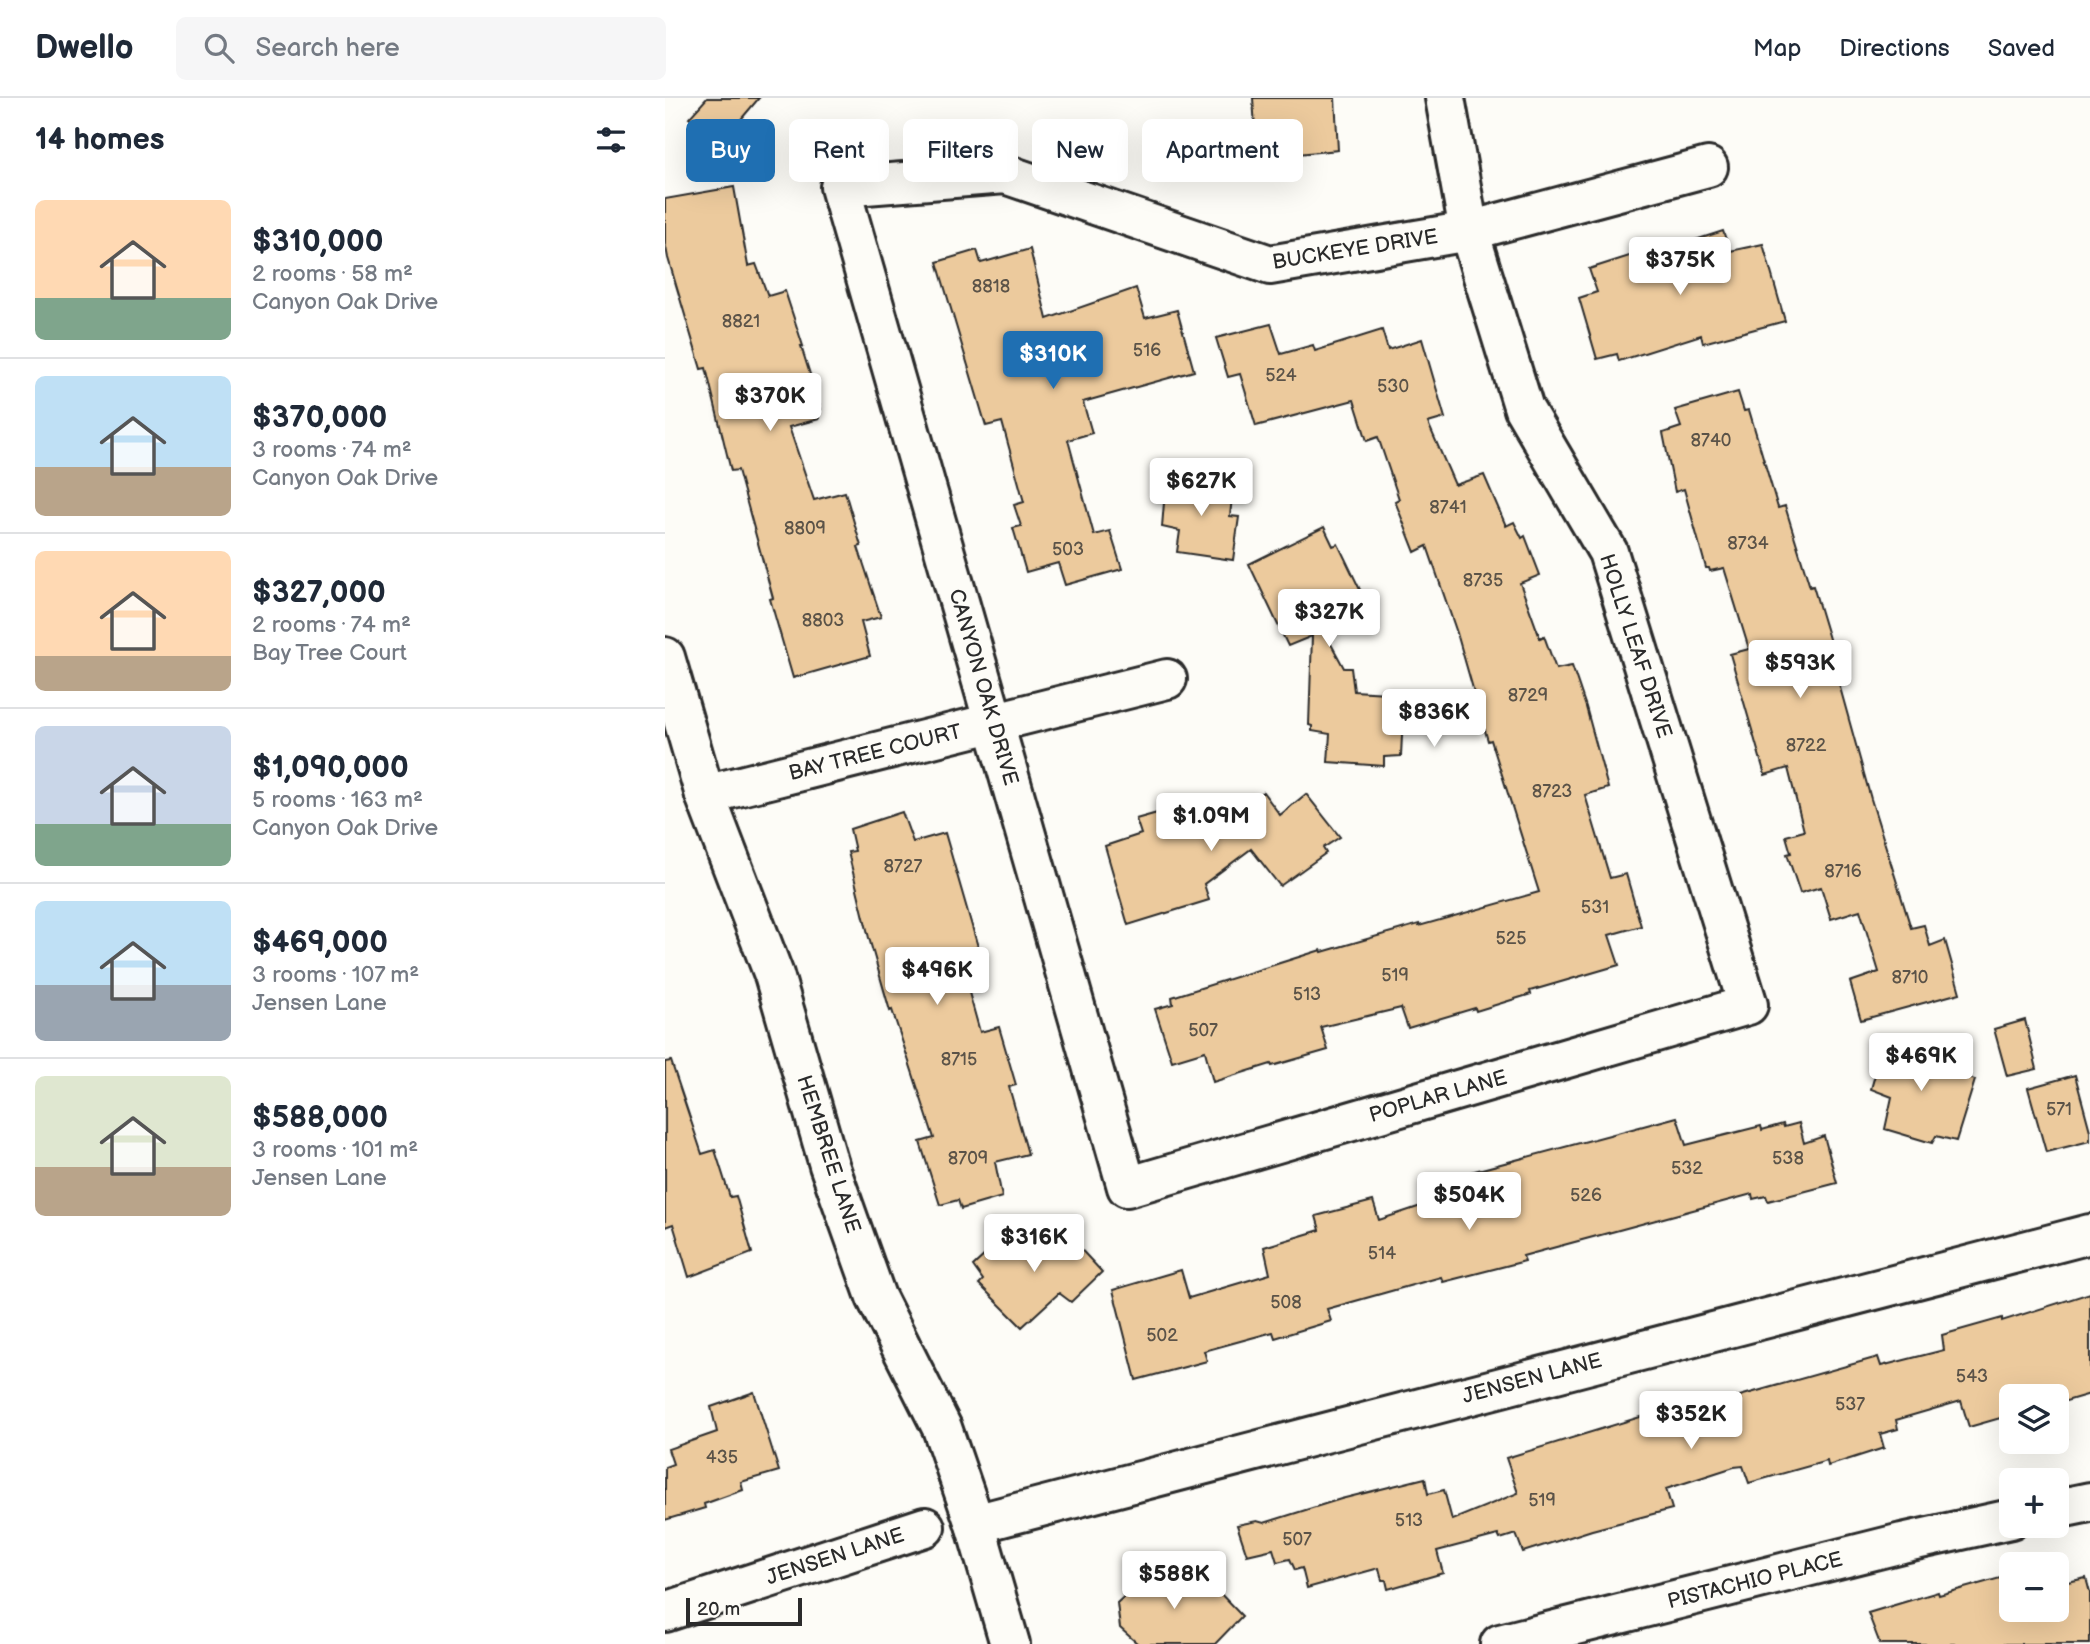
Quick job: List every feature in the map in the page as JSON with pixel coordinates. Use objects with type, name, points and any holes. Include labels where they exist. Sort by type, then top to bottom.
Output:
[{"type":"street","name":"HOLLY LEAF DRIVE","points":[[1445,98],[1469,231],[1524,409],[1608,552],[1748,1005]]},
{"type":"street","name":"BUCKEYE DRIVE","points":[[840,187],[1005,174],[1270,265],[1469,231],[1708,167]]},
{"type":"street","name":"CANYON OAK DRIVE","points":[[840,187],[1127,1187]]},
{"type":"street","name":"HEMBREE LANE","points":[[665,657],[705,795],[774,975],[829,1165],[876,1297],[942,1428],[975,1524],[1010,1644]]},
{"type":"street","name":"BAY TREE COURT","points":[[705,795],[1167,679]]},
{"type":"street","name":"POPLAR LANE","points":[[1127,1187],[1748,1005]]},
{"type":"street","name":"JENSEN LANE","points":[[975,1524],[2090,1234]]},
{"type":"street","points":[[2069,1506],[2090,1502]]},
{"type":"street","name":"PISTACHIO PLACE","points":[[1500,1644],[1902,1543],[1999,1522]]},
{"type":"street","name":"JENSEN LANE","points":[[665,1612],[925,1527]]},
{"type":"building","points":[[707,98],[759,98],[741,119],[689,118]]},
{"type":"building","points":[[1253,98],[1335,98],[1338,150],[1303,153],[1303,119],[1254,119]]},
{"type":"building","points":[[734,187],[748,266],[756,264],[768,296],[785,291],[821,409],[817,410],[819,419],[789,427],[814,500],[845,492],[861,546],[858,547],[881,617],[861,622],[870,656],[793,678],[738,470],[731,471],[706,368],[701,369],[665,242],[665,199]]},
{"type":"building","points":[[1723,231],[1730,251],[1763,244],[1785,321],[1703,343],[1701,335],[1619,361],[1617,354],[1597,359],[1579,298],[1597,292],[1589,269],[1648,250],[1649,255]]},
{"type":"building","points":[[1030,249],[1047,319],[1136,288],[1145,318],[1177,310],[1194,371],[1083,402],[1092,433],[1068,440],[1094,535],[1110,531],[1122,569],[1065,585],[1058,563],[1026,572],[1013,528],[1021,526],[1014,505],[1024,502],[1002,422],[986,426],[937,262],[977,250],[981,263]]},
{"type":"building","points":[[1271,324],[1281,354],[1313,345],[1315,351],[1382,330],[1388,350],[1422,339],[1445,418],[1428,423],[1455,485],[1484,475],[1506,526],[1514,522],[1522,538],[1525,536],[1540,575],[1520,583],[1540,638],[1544,636],[1556,669],[1572,666],[1608,788],[1585,795],[1610,878],[1626,874],[1641,926],[1609,935],[1619,965],[1530,991],[1531,994],[1476,1011],[1475,1008],[1408,1028],[1401,1008],[1321,1027],[1328,1050],[1213,1082],[1205,1051],[1172,1061],[1155,1009],[1173,1004],[1172,997],[1321,950],[1322,952],[1539,892],[1427,546],[1415,552],[1395,501],[1399,499],[1378,437],[1367,441],[1354,400],[1256,426],[1240,374],[1228,377],[1216,338]]},
{"type":"building","points":[[1738,392],[1744,411],[1749,410],[1778,508],[1785,506],[1810,587],[1813,586],[1839,672],[1836,673],[1871,799],[1911,928],[1924,925],[1930,946],[1945,940],[1960,993],[1861,1020],[1850,982],[1879,972],[1860,910],[1831,919],[1821,887],[1800,893],[1787,854],[1791,853],[1786,836],[1804,831],[1788,768],[1765,775],[1730,654],[1749,649],[1724,568],[1710,571],[1706,568],[1684,489],[1675,492],[1663,433],[1681,427],[1675,410]]},
{"type":"building","points":[[1166,478],[1233,488],[1230,516],[1239,517],[1233,560],[1177,552],[1180,531],[1162,527]]},
{"type":"building","points":[[1324,527],[1333,546],[1338,544],[1364,598],[1318,620],[1344,668],[1351,668],[1354,691],[1404,694],[1401,756],[1384,757],[1384,766],[1328,762],[1330,734],[1312,731],[1312,726],[1309,725],[1312,636],[1288,646],[1249,564]]},
{"type":"building","points":[[1263,792],[1280,815],[1306,794],[1340,837],[1323,848],[1326,853],[1280,886],[1251,849],[1204,884],[1209,900],[1128,925],[1105,846],[1141,834],[1136,819],[1189,804],[1199,838]]},
{"type":"building","points":[[902,812],[913,842],[945,833],[978,947],[958,953],[980,1032],[999,1027],[1016,1085],[1009,1087],[1028,1154],[995,1162],[1002,1197],[961,1209],[958,1200],[940,1205],[920,1142],[934,1138],[892,1010],[890,1011],[848,852],[855,851],[850,829]]},
{"type":"building","points":[[2025,1020],[2037,1069],[2007,1076],[1994,1029]]},
{"type":"building","points":[[1886,1036],[1928,1046],[1925,1062],[1975,1080],[1956,1141],[1936,1136],[1932,1143],[1885,1129],[1892,1097],[1871,1089]]},
{"type":"building","points":[[671,1061],[702,1154],[715,1150],[730,1197],[736,1196],[752,1253],[689,1277],[673,1224],[665,1227],[665,1062]]},
{"type":"building","points":[[2075,1075],[2090,1131],[2090,1141],[2046,1152],[2028,1088]]},
{"type":"building","points":[[1677,1117],[1686,1145],[1761,1126],[1762,1130],[1799,1123],[1804,1143],[1824,1136],[1837,1183],[1768,1201],[1766,1196],[1753,1199],[1752,1194],[1523,1256],[1525,1261],[1443,1282],[1441,1277],[1327,1309],[1331,1321],[1275,1338],[1273,1332],[1204,1351],[1207,1361],[1136,1380],[1113,1290],[1181,1270],[1189,1298],[1270,1274],[1264,1247],[1320,1230],[1316,1216],[1373,1201],[1379,1220],[1457,1194],[1452,1177]]},
{"type":"building","points":[[1014,1228],[1035,1252],[1061,1228],[1102,1272],[1071,1302],[1059,1293],[1022,1327],[979,1284],[983,1280],[973,1266]]},
{"type":"building","points":[[2090,1293],[2090,1394],[2069,1400],[2069,1384],[1999,1384],[1999,1418],[1969,1427],[1961,1401],[1896,1420],[1898,1429],[1880,1434],[1884,1448],[1828,1466],[1827,1461],[1749,1483],[1743,1466],[1734,1467],[1666,1489],[1672,1509],[1523,1552],[1516,1534],[1500,1539],[1498,1535],[1437,1551],[1443,1573],[1388,1589],[1379,1568],[1307,1588],[1302,1568],[1295,1570],[1290,1559],[1277,1562],[1273,1549],[1247,1555],[1237,1525],[1257,1521],[1264,1523],[1341,1499],[1425,1478],[1428,1494],[1444,1490],[1452,1520],[1518,1493],[1506,1458],[1650,1414],[1656,1432],[1717,1409],[1715,1403],[1878,1357],[1881,1366],[1944,1350],[1942,1335],[2002,1318],[2002,1321]]},
{"type":"building","points":[[754,1392],[779,1471],[741,1482],[743,1490],[704,1504],[705,1508],[665,1520],[665,1467],[673,1464],[668,1449],[717,1432],[711,1407]]},
{"type":"building","points":[[1163,1561],[1203,1596],[1213,1586],[1242,1616],[1215,1644],[1138,1644],[1120,1628],[1117,1603]]},
{"type":"building","points":[[1999,1578],[1999,1622],[2069,1622],[2069,1582],[2086,1578],[2090,1593],[2090,1644],[1880,1644],[1868,1613],[1938,1592],[1939,1595]]}]
